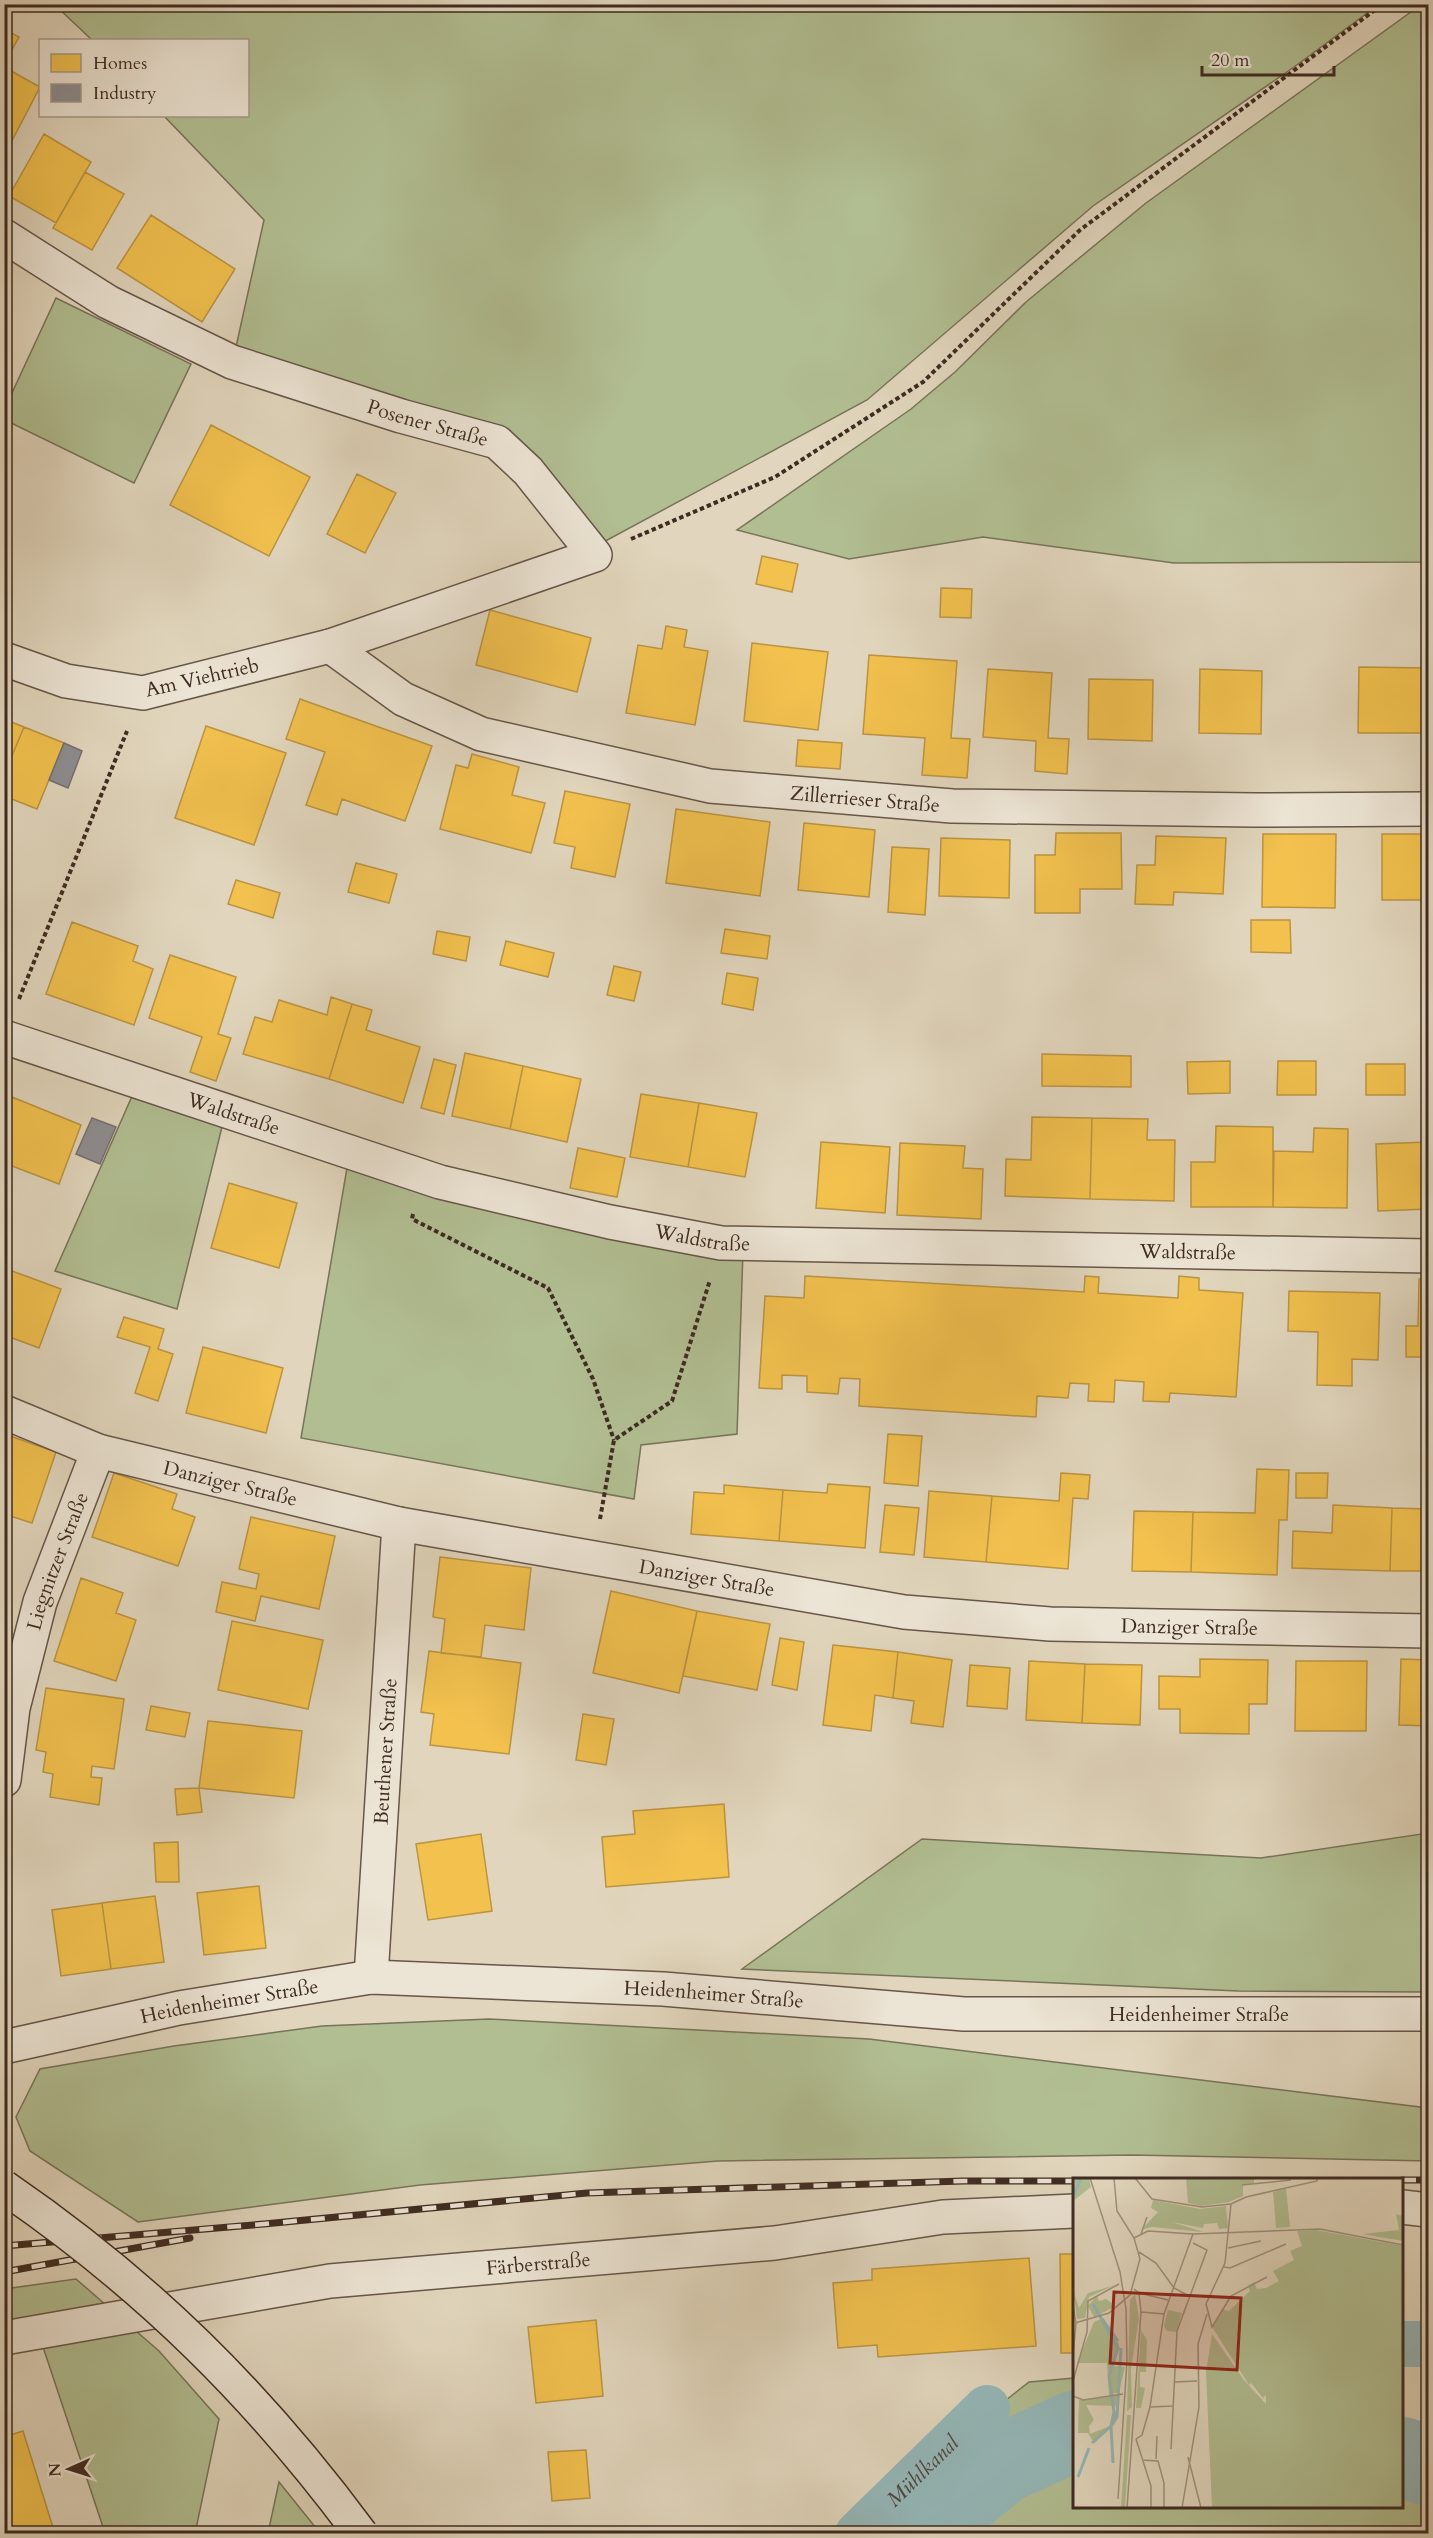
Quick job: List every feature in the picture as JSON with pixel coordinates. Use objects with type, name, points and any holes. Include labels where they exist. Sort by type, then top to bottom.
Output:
[{"type":"street","name":"Posener Straße","points":[[4,236],[108,302],[232,362],[401,416],[497,442],[528,471],[595,555]]},
{"type":"street","points":[[330,646],[595,555]]},
{"type":"street","name":"Am Viehtrieb","points":[[4,658],[66,681],[143,693],[330,646]]},
{"type":"street","name":"Zillerrieser Straße","points":[[330,646],[404,699],[481,734],[710,786],[952,806],[1254,810],[1428,809]]},
{"type":"street","name":"Waldstraße","points":[[5,1037],[417,1175],[598,1220],[721,1244],[1428,1256]]},
{"type":"street","name":"Danziger Straße","points":[[4,1412],[98,1450],[399,1524],[904,1612],[1050,1624],[1428,1631]]},
{"type":"street","name":"Liegnitzer Straße","points":[[4,1780],[13,1708],[40,1602],[98,1450]]},
{"type":"street","name":"Beuthener Straße","points":[[371,1977],[399,1524]]},
{"type":"street","name":"Heidenheimer Straße","points":[[5,2043],[178,2008],[371,1977],[663,1989],[964,2014],[1428,2014]]},
{"type":"street","points":[[4,2187],[120,2273],[189,2334],[254,2400],[315,2470],[362,2534]]},
{"type":"street","points":[[1403,2207],[1428,2210]]},
{"type":"street","name":"Färberstraße","points":[[4,2338],[330,2281],[775,2243],[943,2217],[1073,2211]]},
{"type":"path","points":[[595,555],[775,477],[923,382],[1080,230],[1383,4]]},
{"type":"path","points":[[18,1003],[143,693]]},
{"type":"path","points":[[417,1175],[412,1219],[548,1288],[593,1379],[614,1440],[591,1558]]},
{"type":"path","points":[[614,1440],[672,1401],[721,1244]]},
{"type":"green space","points":[[1422,4],[1428,5],[1428,562],[1174,563],[983,537],[849,559],[737,530],[911,409],[955,372],[1026,302],[1146,203]]},
{"type":"green space","points":[[55,5],[1378,5],[1294,67],[1093,206],[867,400],[598,545],[501,436],[234,356],[264,220],[165,117],[249,117],[249,39],[91,39]]},
{"type":"green space","points":[[56,298],[191,364],[134,483],[5,420],[5,408]]},
{"type":"green space","points":[[133,1094],[223,1123],[177,1309],[55,1271]]},
{"type":"green space","points":[[348,1162],[743,1251],[737,1434],[641,1445],[634,1499],[301,1438]]},
{"type":"green space","points":[[1428,1833],[1428,1992],[1238,1991],[742,1969],[922,1839],[1261,1858]]},
{"type":"green space","points":[[489,2019],[869,2039],[1428,2108],[1428,2161],[1131,2155],[718,2161],[420,2185],[138,2222],[30,2151],[16,2117],[40,2069],[174,2046],[322,2026]]},
{"type":"green space","points":[[76,2279],[159,2351],[219,2419],[196,2529],[183,2533],[105,2533],[43,2347],[5,2325],[4,2289]]},
{"type":"green space","points":[[1073,2378],[1073,2508],[1403,2508],[1403,2429],[1428,2440],[1428,2533],[836,2533],[1029,2382]]},
{"type":"green space","points":[[279,2482],[320,2533],[268,2533]]},
{"type":"building: Homes","points":[[4,29],[19,37],[4,64]]},
{"type":"building: Homes","points":[[4,67],[39,86],[39,89],[4,156]]},
{"type":"building: Homes","points":[[44,134],[91,162],[56,223],[9,196]]},
{"type":"building: Homes","points":[[85,172],[124,194],[92,250],[53,228]]},
{"type":"building: Homes","points":[[151,215],[235,269],[202,322],[117,268]]},
{"type":"building: Homes","points":[[211,425],[310,477],[269,556],[170,505]]},
{"type":"building: Homes","points":[[357,474],[396,493],[365,553],[327,534]]},
{"type":"building: Homes","points":[[762,556],[798,564],[792,592],[756,584]]},
{"type":"building: Homes","points":[[941,588],[972,589],[971,618],[940,617]]},
{"type":"building: Homes","points":[[490,610],[591,638],[577,692],[476,665]]},
{"type":"building: Homes","points":[[666,626],[687,630],[684,647],[708,651],[695,725],[626,713],[638,645],[662,649]]},
{"type":"building: Homes","points":[[752,643],[828,652],[818,730],[744,721]]},
{"type":"building: Homes","points":[[869,655],[957,661],[951,738],[970,739],[967,778],[922,775],[925,738],[863,734]]},
{"type":"building: Homes","points":[[1359,667],[1428,668],[1427,733],[1358,733]]},
{"type":"building: Homes","points":[[988,669],[1052,673],[1048,738],[1069,739],[1067,774],[1035,771],[1036,741],[983,737]]},
{"type":"building: Homes","points":[[1200,669],[1262,671],[1261,734],[1199,733]]},
{"type":"building: Homes","points":[[1089,679],[1153,680],[1152,741],[1088,739]]},
{"type":"building: Homes","points":[[300,699],[432,746],[405,821],[342,799],[337,815],[306,805],[325,752],[286,739]]},
{"type":"building: Homes","points":[[4,719],[24,727],[4,775]]},
{"type":"building: Homes","points":[[206,726],[286,753],[254,845],[175,818]]},
{"type":"building: Homes","points":[[24,727],[64,743],[37,809],[4,796],[4,775]]},
{"type":"building: Homes","points":[[798,740],[842,743],[840,769],[796,766]]},
{"type":"building: Homes","points":[[472,754],[519,767],[512,795],[545,803],[531,853],[440,829],[456,765],[468,768]]},
{"type":"building: Homes","points":[[565,791],[630,804],[615,877],[571,868],[575,847],[554,843]]},
{"type":"building: Homes","points":[[676,809],[770,822],[760,896],[666,883]]},
{"type":"building: Homes","points":[[804,823],[875,830],[869,897],[798,890]]},
{"type":"building: Homes","points":[[1056,833],[1121,833],[1122,889],[1080,889],[1080,913],[1035,913],[1035,855],[1055,855]]},
{"type":"building: Homes","points":[[1263,834],[1336,834],[1335,908],[1262,907]]},
{"type":"building: Homes","points":[[1382,834],[1428,834],[1428,900],[1382,900]]},
{"type":"building: Homes","points":[[1156,836],[1226,838],[1223,894],[1174,892],[1173,905],[1135,904],[1137,865],[1155,865]]},
{"type":"building: Homes","points":[[941,838],[1010,840],[1009,898],[939,896]]},
{"type":"building: Homes","points":[[892,847],[929,849],[925,915],[888,912]]},
{"type":"building: Homes","points":[[356,863],[397,874],[389,903],[348,892]]},
{"type":"building: Homes","points":[[236,880],[280,893],[273,918],[228,904]]},
{"type":"building: Homes","points":[[1251,920],[1290,920],[1291,953],[1251,952]]},
{"type":"building: Homes","points":[[72,922],[138,946],[133,961],[153,969],[134,1025],[46,994]]},
{"type":"building: Homes","points":[[725,929],[770,936],[767,959],[721,953]]},
{"type":"building: Homes","points":[[437,931],[470,937],[466,961],[433,954]]},
{"type":"building: Homes","points":[[506,941],[554,953],[548,977],[500,965]]},
{"type":"building: Homes","points":[[170,955],[236,977],[218,1034],[231,1038],[216,1081],[190,1072],[202,1037],[149,1018]]},
{"type":"building: Homes","points":[[614,966],[641,972],[634,1001],[607,995]]},
{"type":"building: Homes","points":[[727,973],[758,978],[753,1010],[722,1004]]},
{"type":"building: Homes","points":[[331,997],[352,1004],[329,1079],[243,1054],[255,1017],[272,1022],[279,1000],[327,1015]]},
{"type":"building: Homes","points":[[352,1004],[372,1010],[366,1030],[420,1047],[403,1103],[329,1079]]},
{"type":"building: Homes","points":[[465,1053],[523,1066],[510,1129],[452,1116]]},
{"type":"building: Homes","points":[[1042,1054],[1131,1056],[1131,1087],[1042,1086]]},
{"type":"building: Homes","points":[[434,1059],[456,1065],[444,1114],[421,1108]]},
{"type":"building: Homes","points":[[1230,1061],[1230,1093],[1188,1094],[1187,1062]]},
{"type":"building: Homes","points":[[1278,1061],[1316,1061],[1316,1095],[1277,1095]]},
{"type":"building: Homes","points":[[1366,1064],[1405,1064],[1405,1095],[1366,1095]]},
{"type":"building: Homes","points":[[523,1066],[581,1079],[567,1142],[510,1129]]},
{"type":"building: Homes","points":[[641,1094],[699,1103],[688,1167],[630,1157]]},
{"type":"building: Homes","points":[[12,1097],[81,1125],[59,1184],[4,1163],[4,1116]]},
{"type":"building: Homes","points":[[699,1103],[757,1113],[745,1177],[688,1167]]},
{"type":"building: Homes","points":[[1032,1117],[1092,1118],[1090,1199],[1005,1196],[1006,1159],[1031,1160]]},
{"type":"building: Homes","points":[[1092,1118],[1148,1119],[1147,1140],[1175,1140],[1174,1201],[1090,1199]]},
{"type":"building: Homes","points":[[1216,1126],[1273,1127],[1273,1207],[1191,1207],[1191,1162],[1215,1162]]},
{"type":"building: Homes","points":[[1314,1128],[1348,1129],[1347,1208],[1273,1207],[1274,1151],[1313,1152]]},
{"type":"building: Homes","points":[[821,1142],[890,1147],[885,1213],[816,1208]]},
{"type":"building: Homes","points":[[1428,1142],[1428,1209],[1378,1211],[1376,1144]]},
{"type":"building: Homes","points":[[900,1143],[965,1146],[963,1168],[983,1169],[981,1219],[897,1215]]},
{"type":"building: Homes","points":[[578,1148],[625,1158],[617,1197],[570,1188]]},
{"type":"building: Homes","points":[[229,1183],[297,1203],[279,1268],[211,1248]]},
{"type":"building: Homes","points":[[4,1268],[61,1289],[39,1348],[4,1335]]},
{"type":"building: Homes","points":[[805,1276],[1084,1292],[1085,1276],[1099,1277],[1098,1293],[1178,1298],[1179,1276],[1199,1278],[1199,1290],[1243,1293],[1236,1397],[1170,1393],[1169,1402],[1143,1401],[1144,1382],[1115,1380],[1114,1402],[1088,1401],[1089,1384],[1070,1383],[1068,1398],[1037,1396],[1036,1417],[859,1406],[860,1379],[840,1378],[838,1394],[807,1392],[807,1376],[782,1375],[782,1389],[759,1388],[765,1296],[804,1298]]},
{"type":"building: Homes","points":[[1419,1279],[1428,1279],[1428,1357],[1406,1357],[1406,1326],[1418,1326]]},
{"type":"building: Homes","points":[[1289,1291],[1380,1293],[1378,1360],[1352,1359],[1352,1386],[1317,1385],[1318,1332],[1288,1331]]},
{"type":"building: Homes","points":[[124,1317],[164,1329],[158,1349],[173,1354],[158,1401],[135,1393],[150,1347],[117,1337]]},
{"type":"building: Homes","points":[[203,1347],[283,1368],[266,1433],[186,1413]]},
{"type":"building: Homes","points":[[888,1434],[922,1436],[918,1486],[884,1483]]},
{"type":"building: Homes","points":[[10,1436],[56,1452],[32,1523],[4,1514],[4,1451]]},
{"type":"building: Homes","points":[[1257,1469],[1289,1470],[1287,1520],[1279,1520],[1277,1575],[1191,1572],[1193,1512],[1255,1513]]},
{"type":"building: Homes","points":[[114,1473],[177,1494],[172,1509],[195,1517],[178,1566],[92,1537]]},
{"type":"building: Homes","points":[[1061,1473],[1090,1475],[1088,1499],[1073,1498],[1068,1569],[986,1562],[992,1496],[1059,1501]]},
{"type":"building: Homes","points":[[1296,1473],[1328,1473],[1327,1498],[1296,1498]]},
{"type":"building: Homes","points":[[828,1484],[870,1487],[865,1548],[779,1541],[783,1490],[827,1493]]},
{"type":"building: Homes","points":[[724,1485],[783,1490],[779,1541],[691,1534],[694,1492],[724,1494]]},
{"type":"building: Homes","points":[[929,1491],[992,1496],[986,1562],[924,1557]]},
{"type":"building: Homes","points":[[885,1505],[919,1508],[914,1555],[880,1552]]},
{"type":"building: Homes","points":[[1333,1505],[1392,1508],[1390,1571],[1292,1568],[1293,1531],[1332,1533]]},
{"type":"building: Homes","points":[[1392,1508],[1428,1509],[1428,1571],[1390,1571]]},
{"type":"building: Homes","points":[[1134,1511],[1193,1512],[1191,1572],[1132,1571]]},
{"type":"building: Homes","points":[[251,1517],[335,1536],[319,1609],[261,1596],[255,1621],[216,1612],[222,1582],[256,1589],[259,1574],[239,1569]]},
{"type":"building: Homes","points":[[440,1557],[531,1568],[524,1630],[485,1625],[481,1657],[441,1653],[445,1619],[433,1617]]},
{"type":"building: Homes","points":[[81,1578],[123,1593],[116,1613],[136,1620],[116,1681],[54,1661]]},
{"type":"building: Homes","points":[[611,1591],[697,1611],[679,1693],[593,1673]]},
{"type":"building: Homes","points":[[697,1611],[770,1624],[757,1690],[683,1676]]},
{"type":"building: Homes","points":[[232,1621],[323,1640],[308,1709],[218,1690]]},
{"type":"building: Homes","points":[[780,1638],[804,1642],[797,1690],[772,1685]]},
{"type":"building: Homes","points":[[833,1645],[898,1652],[893,1698],[875,1695],[871,1731],[823,1725]]},
{"type":"building: Homes","points":[[429,1651],[521,1663],[509,1754],[430,1745],[434,1714],[421,1712]]},
{"type":"building: Homes","points":[[898,1652],[952,1660],[943,1727],[911,1723],[914,1701],[893,1698]]},
{"type":"building: Homes","points":[[1200,1659],[1268,1660],[1267,1704],[1249,1704],[1249,1734],[1180,1733],[1180,1709],[1159,1709],[1159,1676],[1200,1677]]},
{"type":"building: Homes","points":[[1401,1659],[1428,1660],[1428,1726],[1399,1725]]},
{"type":"building: Homes","points":[[1029,1661],[1085,1664],[1082,1723],[1026,1720]]},
{"type":"building: Homes","points":[[1296,1661],[1367,1661],[1366,1731],[1295,1731]]},
{"type":"building: Homes","points":[[1085,1664],[1142,1665],[1140,1725],[1082,1723]]},
{"type":"building: Homes","points":[[970,1665],[1010,1668],[1007,1709],[967,1706]]},
{"type":"building: Homes","points":[[46,1688],[124,1699],[114,1769],[92,1766],[91,1777],[102,1778],[99,1805],[50,1797],[53,1774],[43,1772],[46,1752],[36,1750]]},
{"type":"building: Homes","points":[[151,1706],[190,1713],[185,1737],[146,1730]]},
{"type":"building: Homes","points":[[583,1714],[614,1719],[606,1765],[576,1760]]},
{"type":"building: Homes","points":[[208,1721],[302,1731],[294,1798],[199,1788]]},
{"type":"building: Homes","points":[[199,1788],[202,1812],[177,1815],[175,1789]]},
{"type":"building: Homes","points":[[724,1804],[729,1877],[606,1887],[602,1837],[635,1834],[633,1811]]},
{"type":"building: Homes","points":[[481,1834],[492,1911],[428,1920],[416,1844]]},
{"type":"building: Homes","points":[[178,1842],[179,1882],[156,1882],[154,1843]]},
{"type":"building: Homes","points":[[259,1886],[266,1948],[204,1955],[197,1893]]},
{"type":"building: Homes","points":[[155,1896],[164,1962],[111,1969],[102,1903]]},
{"type":"building: Homes","points":[[102,1903],[111,1969],[61,1976],[52,1910]]},
{"type":"building: Homes","points":[[1060,2254],[1073,2254],[1073,2353],[1061,2353]]},
{"type":"building: Homes","points":[[1029,2258],[1036,2346],[878,2357],[877,2345],[838,2348],[833,2283],[872,2280],[872,2269]]},
{"type":"building: Homes","points":[[596,2320],[603,2396],[536,2403],[528,2327]]},
{"type":"building: Homes","points":[[23,2431],[55,2534],[4,2534],[4,2437]]},
{"type":"building: Homes","points":[[586,2450],[590,2498],[552,2501],[548,2452]]},
{"type":"building: Industry","points":[[64,743],[82,751],[68,788],[49,780]]},
{"type":"building: Industry","points":[[92,1118],[116,1127],[100,1164],[76,1154]]},
{"type":"waterway","name":"Mühlkanal","points":[[1403,2344],[1428,2344]]},
{"type":"waterway","name":"Mühlkanal","points":[[858,2534],[987,2408]]},
{"type":"waterway","points":[[914,2534],[1002,2464],[1073,2431]]},
{"type":"waterway","points":[[1403,2457],[1428,2466]]},
{"type":"railway","points":[[1403,2180],[1428,2180]]},
{"type":"railway","points":[[4,2246],[587,2193],[963,2181],[1073,2181]]},
{"type":"railway","points":[[4,2272],[190,2238]]}]
